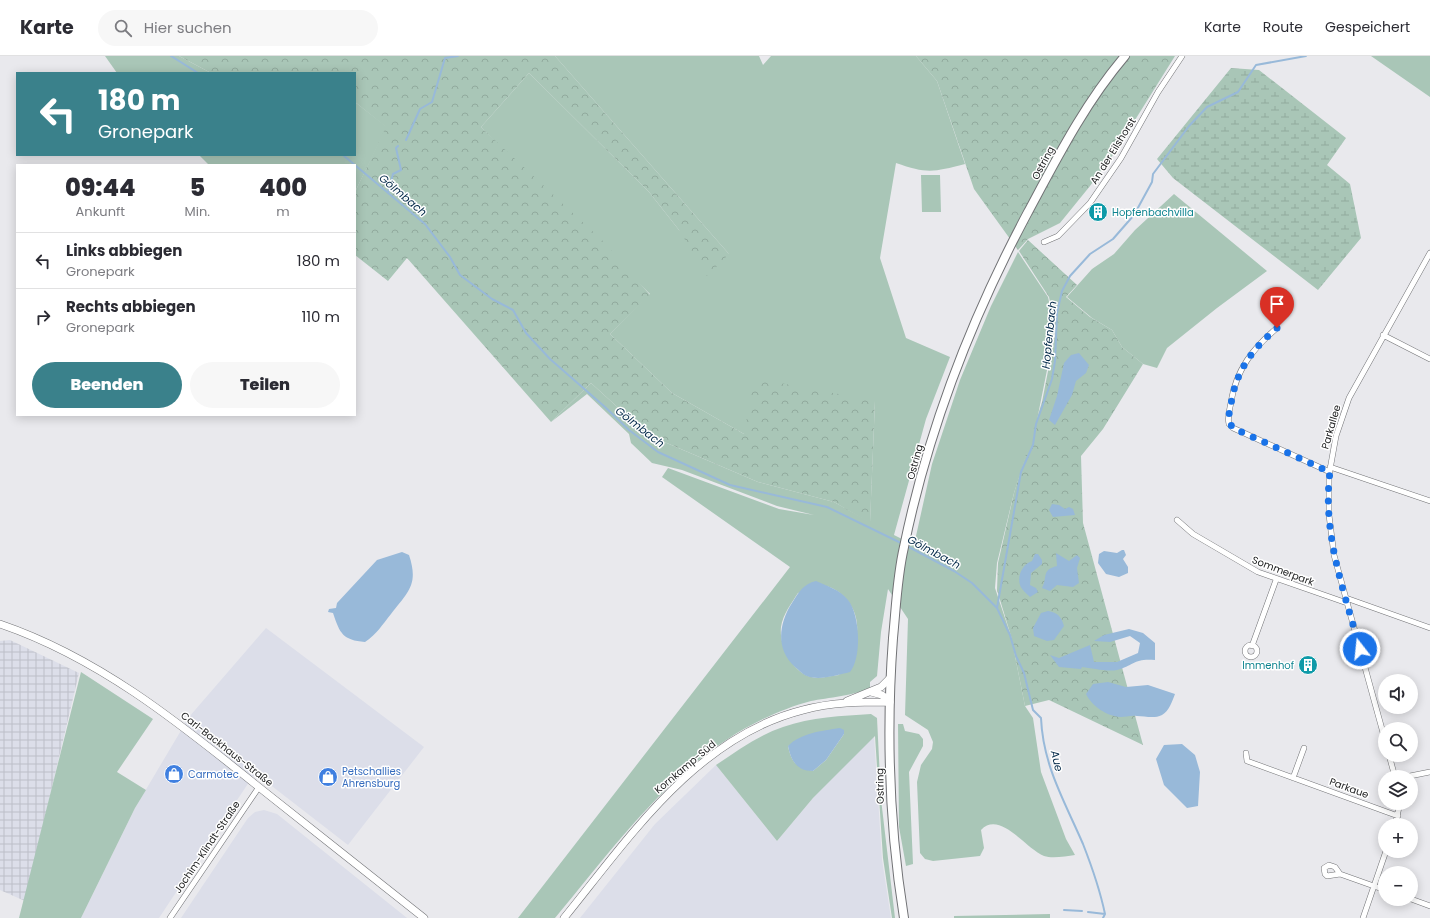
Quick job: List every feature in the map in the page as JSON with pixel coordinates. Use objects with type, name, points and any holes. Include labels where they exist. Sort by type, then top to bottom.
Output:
[{"type":"main road","name":"Ostring","points":[[904,918],[892,828],[890,702],[890,678],[903,548],[934,429],[951,383],[1007,253],[1068,138],[1093,98],[1125,56]]},
{"type":"street","name":"An der Eilshorst","points":[[1044,242],[1058,236],[1090,203],[1121,158],[1158,92],[1182,56]]},
{"type":"street","name":"Parkallee","points":[[1380,722],[1334,556],[1328,502],[1330,470],[1336,436],[1344,410],[1355,385],[1430,253]]},
{"type":"street","points":[[1277,328],[1254,349],[1241,370],[1232,394],[1229,424],[1233,428],[1330,470],[1430,501]]},
{"type":"street","points":[[1383,335],[1430,359]]},
{"type":"street","name":"Sommerpark","points":[[1177,520],[1193,534],[1236,560],[1276,580],[1430,628]]},
{"type":"street","points":[[1252,646],[1276,580]]},
{"type":"street","name":"Carl-Backhaus-Straße","points":[[0,624],[54,647],[123,685],[176,722],[424,918]]},
{"type":"street","name":"Kornkamp-Süd","points":[[841,703],[881,687],[890,678]]},
{"type":"street","points":[[871,692],[882,695],[890,702]]},
{"type":"street","name":"Kornkamp-Süd","points":[[564,918],[656,804],[700,765],[727,745],[764,724],[804,709],[841,703],[890,702]]},
{"type":"street","points":[[1293,778],[1304,748]]},
{"type":"street","name":"Parkaue","points":[[1246,752],[1247,761],[1398,816]]},
{"type":"street","points":[[1418,774],[1430,772]]},
{"type":"street","name":"Jochim-Klindt-Straße","points":[[170,918],[259,787]]},
{"type":"street","points":[[1398,816],[1399,810]]},
{"type":"street","points":[[1363,918],[1383,858]]},
{"type":"street","points":[[1340,874],[1378,888]]},
{"type":"street","points":[[1418,902],[1430,906]]},
{"type":"shaded area","points":[[266,628],[424,747],[348,845],[255,773],[159,918],[81,918],[135,808],[189,717]]},
{"type":"shaded area","points":[[10,640],[79,673],[25,901],[0,890],[0,641]]},
{"type":"shaded area","points":[[874,736],[882,860],[891,918],[580,918],[655,824],[716,765],[777,841],[813,798]]},
{"type":"shaded area","points":[[264,810],[277,814],[407,918],[181,918],[248,818],[255,812]]},
{"type":"green space","points":[[105,56],[179,56],[209,72],[116,72]]},
{"type":"green space","points":[[179,56],[555,56],[729,254],[707,276],[679,230],[649,192],[529,73],[481,127],[605,243],[650,295],[610,334],[672,393],[744,434],[754,378],[875,401],[870,523],[834,502],[758,482],[648,435],[591,383],[551,422],[407,258],[388,281],[356,256],[356,190],[386,127],[356,103],[356,72],[209,72]]},
{"type":"green space","points":[[555,56],[759,56],[763,65],[771,56],[916,56],[937,81],[965,164],[930,171],[916,169],[896,163],[880,258],[906,338],[950,357],[926,419],[894,535],[914,545],[932,464],[960,380],[991,306],[1018,252],[1048,297],[1055,330],[1036,425],[1014,493],[997,563],[995,588],[1011,636],[1025,706],[1033,718],[1041,772],[1066,839],[1075,855],[1055,857],[1044,856],[1013,833],[996,825],[988,825],[981,830],[984,848],[980,856],[933,861],[925,859],[920,853],[917,782],[921,765],[932,749],[933,742],[928,730],[905,715],[908,619],[888,589],[881,632],[877,676],[870,682],[870,688],[857,693],[811,701],[781,711],[763,719],[731,737],[702,758],[675,781],[649,807],[624,834],[555,918],[518,918],[790,567],[662,477],[668,468],[779,509],[814,515],[777,506],[682,470],[652,463],[631,443],[629,434],[587,394],[551,422],[591,383],[648,435],[758,482],[834,502],[870,522],[875,401],[744,434],[672,393],[610,334],[650,294],[481,127],[529,73],[649,192],[679,230],[729,254]],"holes":[[[826,586],[845,597],[853,609],[857,624],[856,636],[839,675],[819,678],[808,676],[796,668],[787,656],[782,641],[782,622],[798,593]]]},
{"type":"green space","points":[[916,56],[1175,56],[1115,152],[1090,186],[1060,223],[1028,239],[1018,250],[974,189],[937,81]]},
{"type":"green space","points":[[1371,56],[1430,56],[1430,97]]},
{"type":"green space","points":[[1231,68],[1259,70],[1346,138],[1327,165],[1350,184],[1361,238],[1318,290],[1173,178],[1157,159]]},
{"type":"green space","points":[[356,103],[387,127],[356,190],[356,164],[208,164],[200,156],[356,156]]},
{"type":"green space","points":[[921,175],[940,175],[941,212],[922,212]]},
{"type":"green space","points":[[1174,194],[1267,271],[1167,348],[1157,368],[1143,364],[1122,347],[1112,330],[1092,318],[1067,297],[1092,269],[1114,254],[1135,230]]},
{"type":"green space","points":[[1028,240],[1077,285],[1066,297],[1090,317],[1112,330],[1122,347],[1143,364],[1103,429],[1081,456],[1083,523],[1143,745],[1049,700],[1025,706],[1011,636],[997,590],[998,563],[1014,493],[1042,402],[1056,330],[1049,297],[1019,251]]},
{"type":"green space","points":[[81,672],[153,719],[117,772],[146,790],[135,808],[81,918],[19,918]]},
{"type":"green space","points":[[871,714],[877,718],[881,799],[895,918],[892,918],[883,858],[875,736],[813,798],[777,841],[716,765],[757,739],[783,727],[816,719]],"holes":[[[844,734],[826,760],[813,771],[802,768],[793,761],[788,746]]]},
{"type":"green space","points":[[898,724],[903,724],[905,731],[919,734],[923,739],[923,746],[909,772],[913,864],[906,866],[899,827]]},
{"type":"green space","points":[[1050,914],[1050,918],[954,918],[954,916]]},
{"type":"water","points":[[1079,353],[1089,365],[1086,373],[1076,381],[1072,395],[1055,425],[1049,420],[1057,396],[1064,363],[1071,355]]},
{"type":"water","points":[[1052,504],[1059,505],[1065,509],[1069,507],[1073,509],[1075,515],[1053,517],[1049,510]]},
{"type":"water","points":[[1124,550],[1126,555],[1123,559],[1128,567],[1128,573],[1119,577],[1106,574],[1098,563],[1099,554],[1104,551],[1117,553]]},
{"type":"water","points":[[402,552],[409,555],[412,565],[412,581],[407,594],[373,636],[365,642],[352,640],[343,635],[333,613],[328,612],[329,609],[336,608],[337,603],[377,560]]},
{"type":"water","points":[[1056,553],[1069,561],[1077,555],[1080,558],[1077,568],[1079,583],[1073,587],[1057,585],[1050,591],[1042,588],[1047,572],[1057,566]]},
{"type":"water","points":[[1035,554],[1038,554],[1042,560],[1042,564],[1031,573],[1030,585],[1036,588],[1038,592],[1030,597],[1021,587],[1019,577],[1023,567],[1032,561]]},
{"type":"water","points":[[816,581],[841,593],[848,600],[855,615],[858,636],[856,657],[850,672],[823,678],[807,676],[802,674],[795,667],[784,652],[781,636],[784,619],[797,595],[808,584]]},
{"type":"water","points":[[1048,611],[1059,616],[1064,626],[1054,640],[1047,641],[1034,636],[1033,628],[1041,613]]},
{"type":"water","points":[[1129,629],[1143,633],[1155,643],[1155,660],[1143,660],[1117,670],[1109,671],[1082,667],[1081,669],[1059,667],[1050,655],[1059,658],[1090,645],[1094,662],[1117,662],[1138,653],[1140,643],[1130,636],[1110,642],[1094,641],[1104,635]]},
{"type":"water","points":[[1108,682],[1126,687],[1148,685],[1175,694],[1168,709],[1162,715],[1153,717],[1115,716],[1100,710],[1092,703],[1086,694],[1093,684]]},
{"type":"water","points":[[840,728],[844,730],[844,734],[826,760],[813,771],[807,771],[799,767],[793,761],[788,746],[793,742],[805,735]]},
{"type":"water","points":[[1182,744],[1195,755],[1200,772],[1198,806],[1187,808],[1164,785],[1156,759],[1164,745]]},
{"type":"waterway","name":"Gölmbach","points":[[171,56],[196,72]]},
{"type":"waterway","points":[[406,140],[420,109],[432,102],[445,58],[458,56]]},
{"type":"waterway","name":"Hopfenbach","points":[[997,608],[1021,472],[1033,445],[1036,424],[1052,379],[1055,361],[1057,313],[1062,291],[1070,276],[1090,254],[1113,239],[1134,215],[1152,182],[1153,174],[1189,126],[1207,107],[1238,92],[1256,65],[1306,56]]},
{"type":"waterway","points":[[388,193],[393,174],[401,170],[396,148],[398,146]]},
{"type":"waterway","name":"Gölmbach","points":[[344,156],[354,164]]},
{"type":"waterway","name":"Gölmbach","points":[[356,166],[425,224],[450,257],[460,275],[492,299],[513,310],[526,333],[550,359],[629,430],[658,452],[730,485],[827,507],[903,544]]},
{"type":"waterway","name":"Aue","points":[[907,546],[954,571],[972,583],[997,608],[1010,635],[1016,656],[1024,673],[1033,710],[1041,718],[1050,768],[1093,870],[1105,914],[1103,918]]},
{"type":"waterway","points":[[1064,910],[1082,911]]},
{"type":"waterway","points":[[1088,912],[1105,914]]},
{"type":"place","name":"Hopfenbachvilla","points":[[1098,212]]},
{"type":"place","name":"Immenhof","points":[[1308,665]]},
{"type":"place","name":"Carmotec","points":[[174,774]]},
{"type":"place","name":"Petschallies Ahrensburg","points":[[328,777]]},
{"type":"route","points":[[1277,328],[1254,349],[1241,370],[1232,394],[1228,419],[1233,428],[1330,472],[1328,502],[1334,556],[1360,649]]}]
